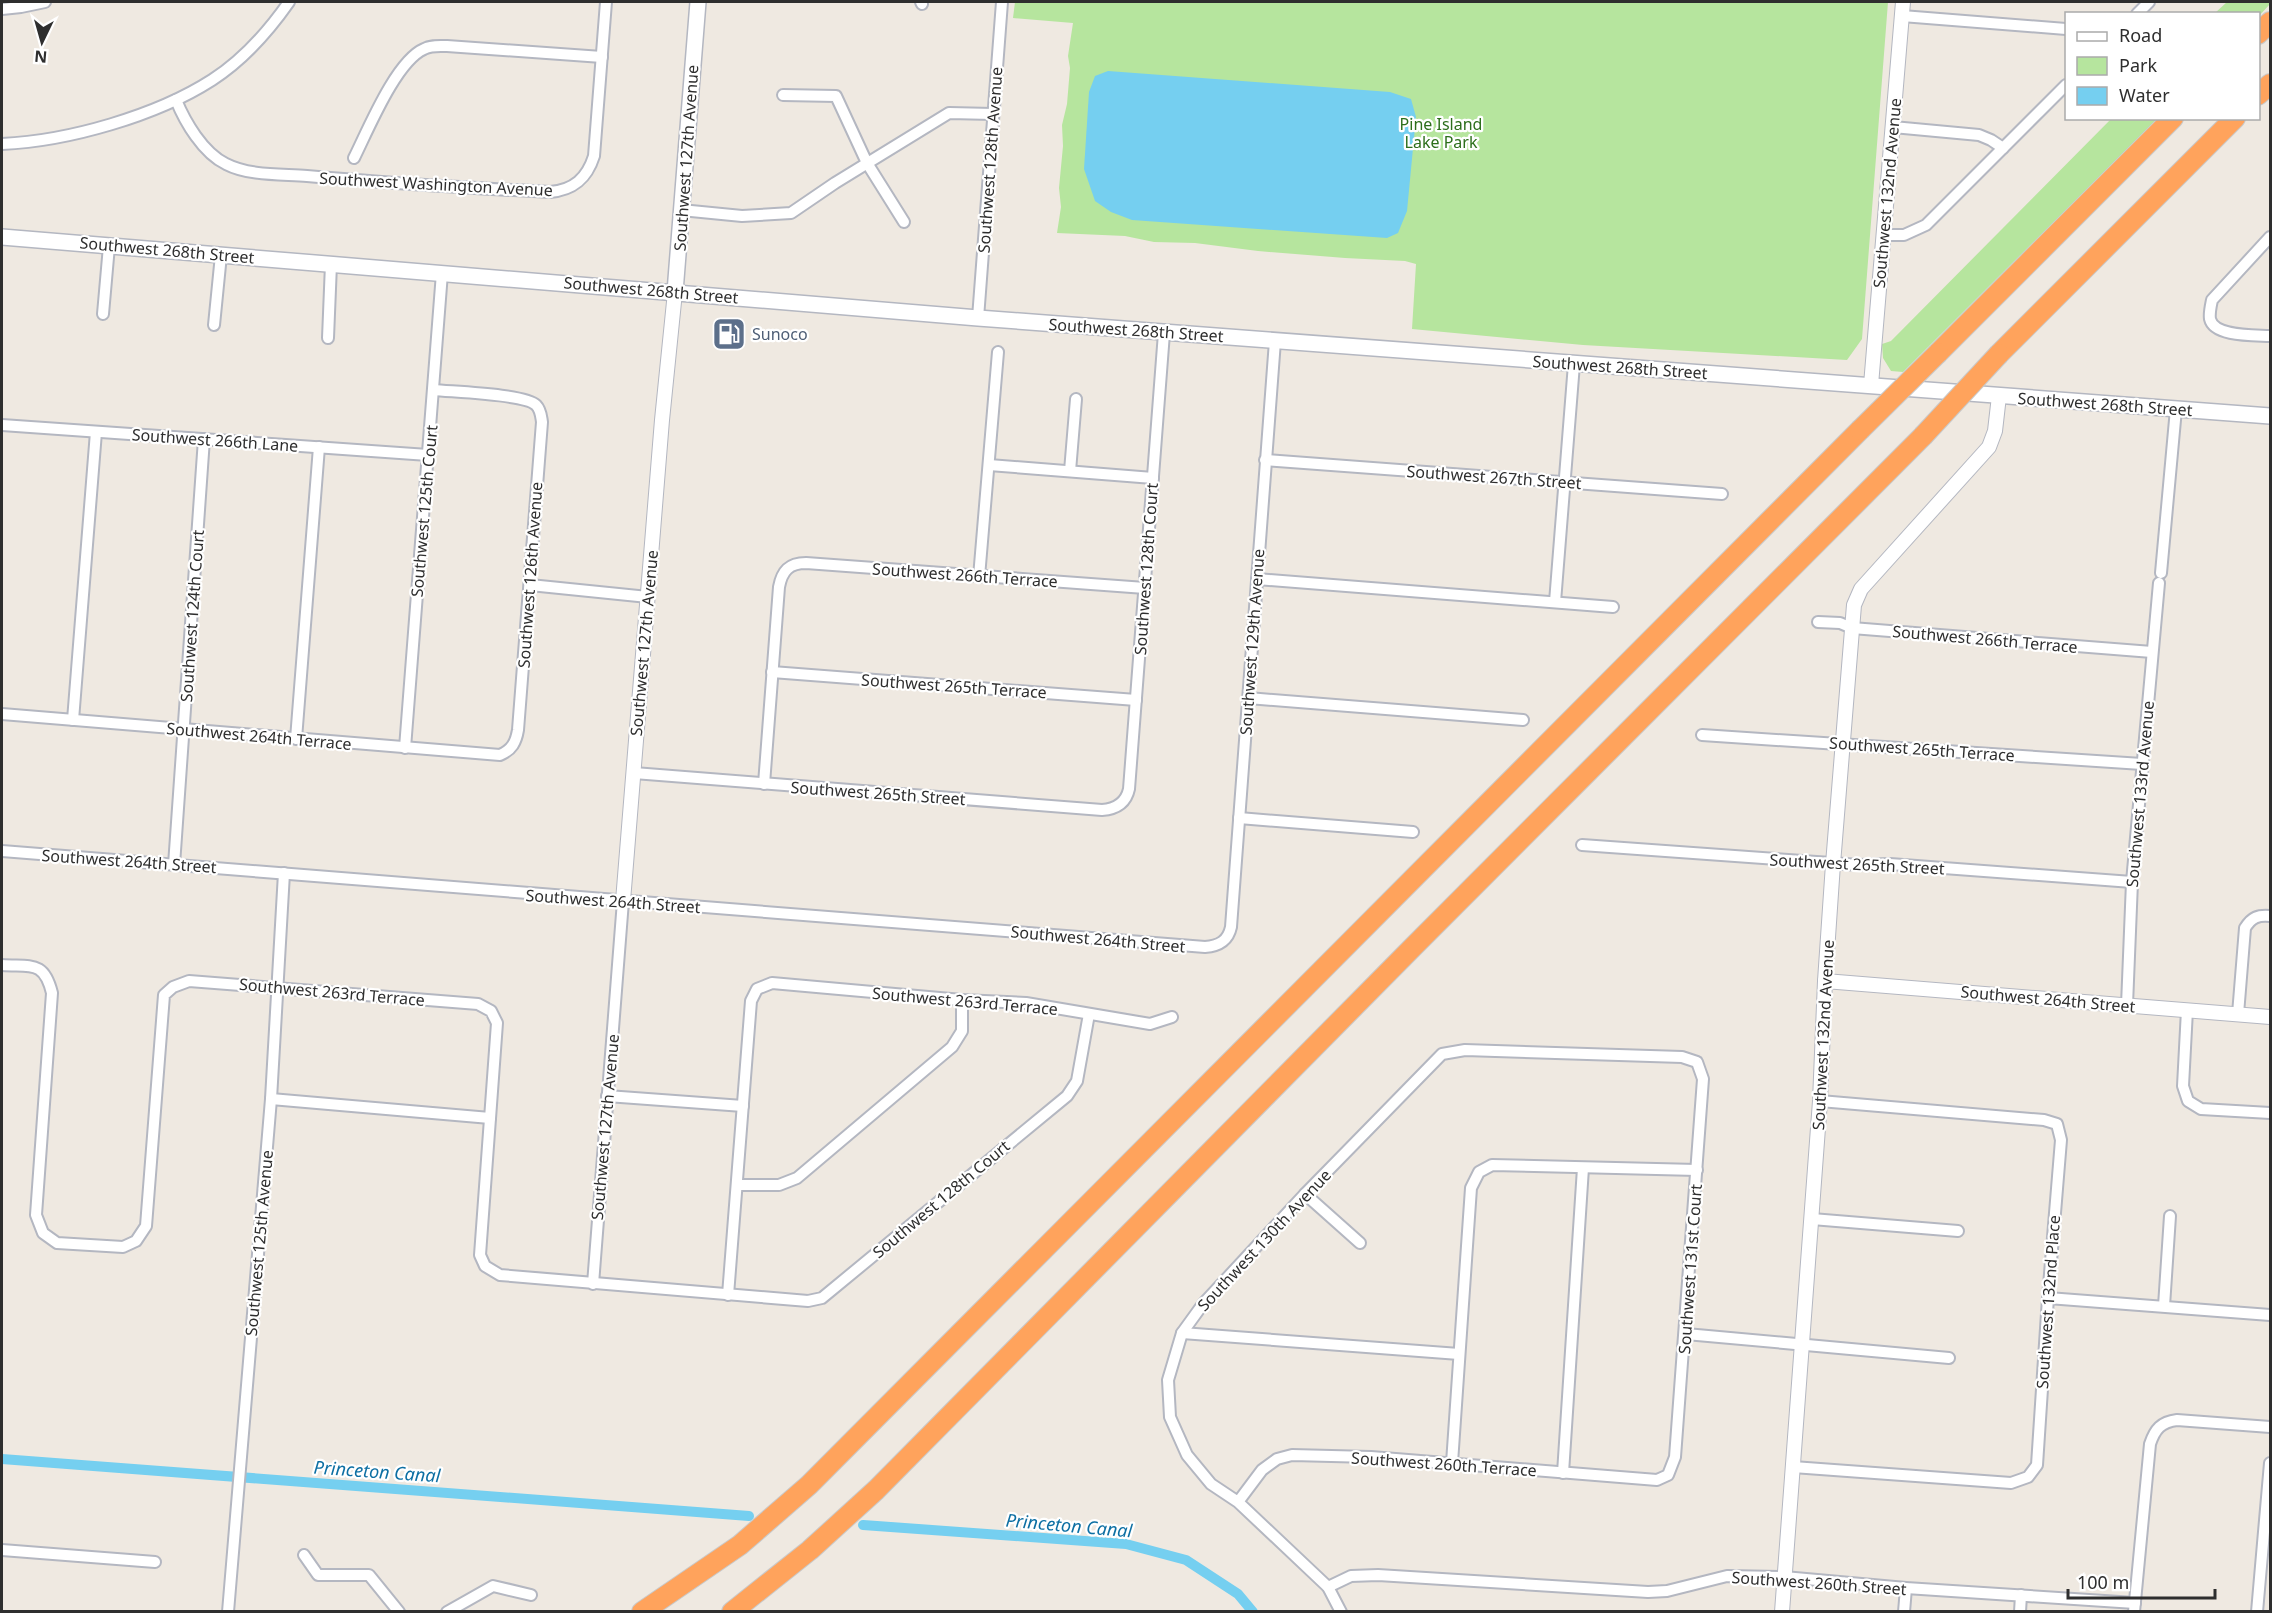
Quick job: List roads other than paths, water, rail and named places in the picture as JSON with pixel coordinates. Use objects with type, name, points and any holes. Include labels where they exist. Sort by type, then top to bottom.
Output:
[{"type":"highway","points":[[2260,33],[2271,22]]},
{"type":"highway","points":[[2260,95],[2271,84]]},
{"type":"highway","points":[[642,1611],[740,1545],[809,1485],[1860,429],[2171,120]]},
{"type":"highway","points":[[732,1611],[810,1550],[876,1490],[1411,948],[1923,436],[1999,354],[2233,120]]},
{"type":"main road","name":"Southwest 127th Avenue","points":[[675,292],[698,2]]},
{"type":"main road","name":"Southwest 268th Street","points":[[2,237],[1164,333],[2271,416]]},
{"type":"street","points":[[2,9],[38,2]]},
{"type":"street","points":[[2,144],[39,141],[86,131],[176,100],[213,80],[246,53],[267,31],[289,2]]},
{"type":"street","name":"Southwest Washington Avenue","points":[[176,100],[182,114],[208,150],[224,164],[242,170],[341,179],[561,191],[577,184],[585,176],[594,156],[606,2]]},
{"type":"street","name":"Southwest 128th Avenue","points":[[978,318],[1002,2]]},
{"type":"street","name":"Southwest 132nd Avenue","points":[[1871,386],[1903,2]]},
{"type":"street","points":[[1902,16],[2065,29]]},
{"type":"street","points":[[354,158],[402,68],[423,49],[432,46],[447,46],[602,57]]},
{"type":"street","points":[[1883,235],[1904,236],[1926,225],[2065,87]]},
{"type":"street","points":[[783,94],[836,96],[867,163],[904,222]]},
{"type":"street","points":[[681,210],[741,216],[791,213],[949,113],[993,114]]},
{"type":"street","points":[[1893,127],[1979,135],[2003,148]]},
{"type":"street","points":[[2271,237],[2212,300],[2210,320],[2215,328],[2228,333],[2271,336]]},
{"type":"street","points":[[103,314],[109,246]]},
{"type":"street","points":[[214,325],[221,255]]},
{"type":"street","points":[[328,338],[331,264]]},
{"type":"street","name":"Southwest 125th Court","points":[[405,748],[442,273]]},
{"type":"street","name":"Southwest 127th Avenue","points":[[593,1284],[662,420],[675,292]]},
{"type":"street","name":"Southwest 128th Court","points":[[1121,804],[1128,789],[1164,333]]},
{"type":"street","name":"Southwest 129th Avenue","points":[[1223,941],[1231,927],[1275,341]]},
{"type":"street","points":[[979,577],[998,352]]},
{"type":"street","points":[[1555,602],[1574,364]]},
{"type":"street","name":"Southwest 126th Avenue","points":[[434,390],[521,398],[536,405],[541,412],[518,730],[513,746]]},
{"type":"street","name":"Southwest 132nd Avenue","points":[[1782,1611],[1800,1343],[1812,1219],[1833,864],[1854,605],[1861,588],[1989,447],[1995,431],[1999,396]]},
{"type":"street","points":[[1070,471],[1076,399]]},
{"type":"street","name":"Southwest 133rd Avenue","points":[[2127,1005],[2132,882],[2176,409]]},
{"type":"street","name":"Southwest 266th Lane","points":[[2,425],[428,455]]},
{"type":"street","points":[[73,720],[96,432]]},
{"type":"street","name":"Southwest 124th Court","points":[[174,865],[204,439]]},
{"type":"street","points":[[296,739],[319,447]]},
{"type":"street","name":"Southwest 267th Street","points":[[1265,459],[1722,494]]},
{"type":"street","points":[[989,465],[1153,478]]},
{"type":"street","name":"Southwest 266th Terrace","points":[[772,672],[780,579],[787,567],[799,563],[1145,588]]},
{"type":"street","points":[[1257,579],[1612,607]]},
{"type":"street","points":[[530,585],[648,597]]},
{"type":"street","name":"Southwest 266th Terrace","points":[[1818,622],[1840,623],[1852,628],[2152,652]]},
{"type":"street","points":[[764,784],[772,672]]},
{"type":"street","name":"Southwest 265th Terrace","points":[[772,672],[1136,700]]},
{"type":"street","points":[[1248,698],[1523,720]]},
{"type":"street","name":"Southwest 264th Terrace","points":[[2,714],[500,755],[508,752],[513,746]]},
{"type":"street","name":"Southwest 265th Terrace","points":[[1702,735],[2142,764]]},
{"type":"street","name":"Southwest 265th Street","points":[[634,773],[1102,810],[1121,804]]},
{"type":"street","points":[[1239,818],[1413,832]]},
{"type":"street","name":"Southwest 265th Street","points":[[1582,845],[1833,864],[1890,864],[2132,882]]},
{"type":"street","name":"Southwest 264th Street","points":[[2,851],[1205,947],[1212,947],[1223,941]]},
{"type":"street","name":"Southwest 125th Avenue","points":[[228,1611],[271,1099],[284,873]]},
{"type":"street","points":[[2238,1014],[2245,928],[2250,920],[2261,915],[2271,915]]},
{"type":"street","name":"Southwest 263rd Terrace","points":[[2,965],[38,968],[48,975],[52,993],[36,1215],[43,1233],[57,1243],[123,1247],[136,1241],[146,1226],[164,996],[173,987],[189,981],[478,1004],[491,1011],[497,1023],[490,1118]]},
{"type":"street","name":"Southwest 264th Street","points":[[1825,981],[2271,1017]]},
{"type":"street","name":"Southwest 263rd Terrace","points":[[743,1106],[751,1001],[757,989],[772,982],[962,1000],[1026,1003],[1150,1024],[1172,1017]]},
{"type":"street","points":[[737,1185],[779,1185],[797,1178],[952,1047],[962,1031],[962,1000]]},
{"type":"street","points":[[2187,1010],[2183,1086],[2188,1101],[2201,1108],[2271,1113]]},
{"type":"street","name":"Southwest 128th Court","points":[[490,1118],[480,1255],[485,1266],[500,1275],[808,1301],[822,1298],[1067,1096],[1077,1081],[1089,1014]]},
{"type":"street","name":"Southwest 130th Avenue","points":[[1341,1611],[1328,1587],[1238,1502],[1211,1484],[1187,1455],[1170,1417],[1168,1380],[1182,1334],[1203,1304],[1305,1194],[1442,1054],[1476,1050],[1682,1057],[1697,1062]]},
{"type":"street","name":"Southwest 131st Court","points":[[1668,1475],[1675,1457],[1686,1334],[1703,1079],[1697,1062]]},
{"type":"street","points":[[607,1096],[743,1106],[728,1295]]},
{"type":"street","points":[[271,1099],[490,1118]]},
{"type":"street","name":"Southwest 132nd Place","points":[[1793,1467],[2011,1483],[2028,1477],[2037,1465],[2061,1140],[2057,1124],[2044,1120],[1820,1101]]},
{"type":"street","points":[[1452,1463],[1471,1188],[1479,1172],[1492,1165],[1697,1170]]},
{"type":"street","points":[[1563,1473],[1583,1168]]},
{"type":"street","points":[[1305,1194],[1360,1242]]},
{"type":"street","points":[[2164,1306],[2170,1216]]},
{"type":"street","points":[[1812,1219],[1958,1231]]},
{"type":"street","points":[[2048,1298],[2271,1315]]},
{"type":"street","points":[[1182,1334],[1458,1354]]},
{"type":"street","points":[[1686,1334],[1949,1358]]},
{"type":"street","points":[[2134,1607],[2150,1444],[2156,1430],[2167,1421],[2177,1420],[2271,1427]]},
{"type":"street","name":"Southwest 260th Terrace","points":[[1238,1502],[1262,1470],[1277,1459],[1292,1455],[1371,1457],[1658,1480],[1668,1475]]},
{"type":"street","points":[[2257,1611],[2271,1462]]},
{"type":"street","points":[[2,1550],[155,1562]]},
{"type":"street","points":[[304,1555],[318,1575],[369,1575],[399,1611]]},
{"type":"street","name":"Southwest 260th Street","points":[[1328,1587],[1351,1576],[1378,1575],[1648,1592],[1666,1591],[1727,1576],[1784,1577],[2021,1595],[2134,1607]]},
{"type":"street","points":[[447,1611],[493,1586],[531,1595]]},
{"type":"street","points":[[1904,1611],[1906,1588]]},
{"type":"street","points":[[2020,1611],[2021,1595]]},
{"type":"water","points":[[1108,71],[1390,92],[1411,99],[1416,117],[1407,211],[1398,233],[1387,238],[1132,220],[1111,212],[1095,201],[1084,169],[1089,92],[1095,76]]},
{"type":"waterway","name":"Princeton Canal","points":[[2,1459],[749,1516]]},
{"type":"waterway","name":"Princeton Canal","points":[[863,1525],[1126,1544],[1186,1560],[1238,1594],[1253,1612]]},
{"type":"place","name":"Sunoco","points":[[729,334]]},
{"type":"park label","name":"Pine Island Lake Park","points":[[1441,133]]}]
